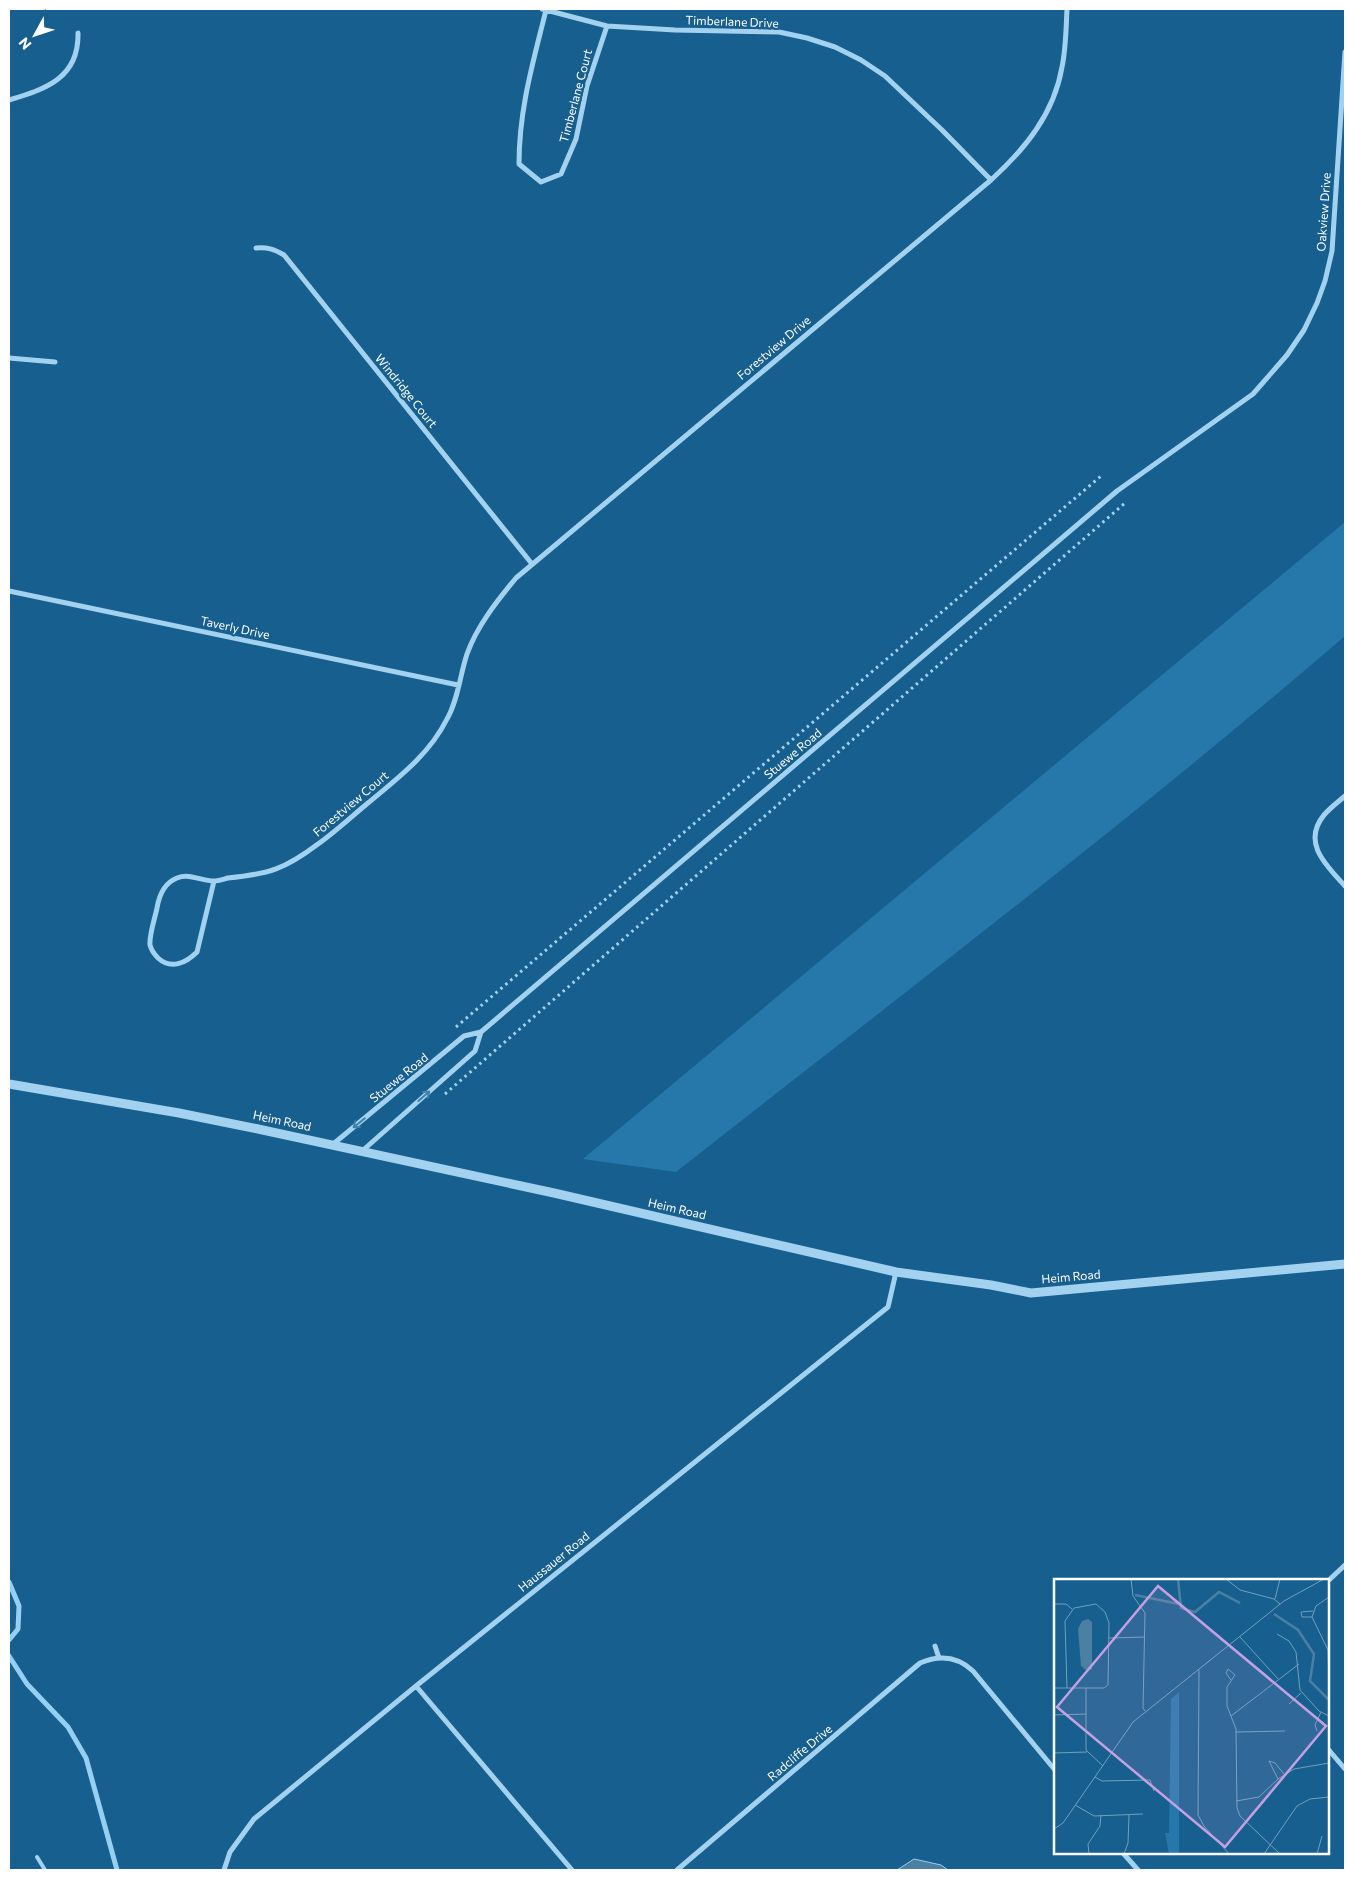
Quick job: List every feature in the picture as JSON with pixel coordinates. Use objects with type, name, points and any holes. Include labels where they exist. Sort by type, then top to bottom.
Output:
[{"type":"street","name":"Forestview Drive","points":[[458,685],[468,652],[479,629],[497,600],[516,578],[1016,157],[1033,135],[1047,112],[1062,67],[1067,9]]},
{"type":"street","name":"Timberlane Drive","points":[[544,10],[607,26],[675,30],[779,32],[835,47],[861,60],[885,76],[991,180]]},
{"type":"street","name":"Timberlane Court","points":[[544,10],[523,102],[519,135],[519,164],[541,182],[561,174],[565,165],[576,139],[587,86],[607,26]]},
{"type":"street","points":[[9,100],[28,95],[60,79],[70,68],[76,56],[78,33]]},
{"type":"street","name":"Oakview Drive","points":[[1117,491],[1253,394],[1287,355],[1304,330],[1325,281],[1332,252],[1345,52]]},
{"type":"street","name":"Windridge Court","points":[[256,248],[270,248],[284,255],[532,564]]},
{"type":"street","points":[[9,358],[54,362]]},
{"type":"street","name":"Stuewe Road","points":[[332,1145],[464,1036],[481,1032],[1117,491]]},
{"type":"street","name":"Taverly Drive","points":[[9,591],[458,685]]},
{"type":"street","name":"Forestview Court","points":[[214,881],[197,952],[190,959],[181,963],[163,963],[154,954],[150,945],[159,897],[166,885],[174,878],[184,876],[214,881],[264,874],[283,867],[303,856],[415,763],[433,743],[451,711],[458,685]]},
{"type":"street","points":[[1345,796],[1324,814],[1318,824],[1315,837],[1316,849],[1321,860],[1345,886]]},
{"type":"street","name":"Stuewe Road","points":[[361,1152],[476,1051],[481,1032]]},
{"type":"street","name":"Heim Road","points":[[9,1084],[179,1113],[332,1145],[554,1193],[896,1272],[991,1285],[1031,1293],[1345,1264]]},
{"type":"street","name":"Haussauer Road","points":[[224,1870],[230,1852],[254,1819],[416,1686],[888,1307],[896,1272]]},
{"type":"street","points":[[1329,1580],[1345,1565]]},
{"type":"street","points":[[935,1646],[939,1658],[958,1660],[973,1671],[1054,1769]]},
{"type":"street","name":"Radcliffe Drive","points":[[677,1870],[920,1664],[932,1658],[939,1658]]},
{"type":"street","points":[[416,1686],[572,1870]]},
{"type":"street","points":[[1329,1750],[1345,1769]]},
{"type":"street","points":[[1124,1854],[1138,1870]]},
{"type":"lane","points":[[37,1857],[45,1870]]},
{"type":"path","points":[[449,1033],[1101,476]]},
{"type":"path","points":[[444,1094],[1125,503]]},
{"type":"shaded area","points":[[1345,522],[1345,636],[1263,705],[1098,841],[676,1172],[583,1159]]},
{"type":"shaded area","points":[[914,1859],[941,1865],[948,1870],[897,1870]]},
{"type":"waterway","points":[[9,1582],[19,1606],[18,1629],[9,1640]]},
{"type":"waterway","points":[[9,1656],[27,1684],[68,1727],[86,1758],[117,1870]]}]
